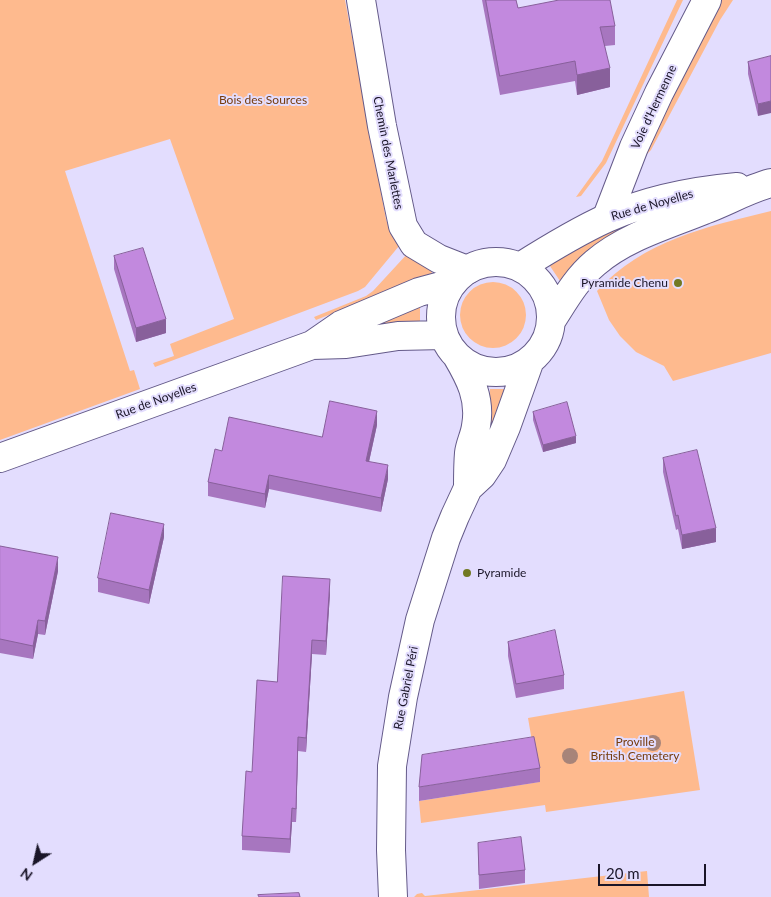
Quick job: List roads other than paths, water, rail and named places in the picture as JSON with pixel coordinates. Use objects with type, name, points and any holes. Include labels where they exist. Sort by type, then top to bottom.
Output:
[{"type":"street","name":"Chemin des Marlettes","points":[[361,0],[382,126],[400,218],[407,235],[414,244],[439,259],[459,276]]},
{"type":"street","name":"Voie d'Hermenne","points":[[607,217],[634,147],[659,93],[707,0]]},
{"type":"street","name":"Rue de Noyelles","points":[[520,267],[607,217],[643,205],[701,190],[769,184]]},
{"type":"street","name":"Rue de Noyelles","points":[[551,321],[569,292],[582,276],[607,254],[657,229],[769,184]]},
{"type":"street","points":[[484,262],[502,262],[520,267],[533,276],[544,289],[549,304],[551,321],[548,335],[540,349],[530,360],[519,367],[493,372],[468,364],[451,345],[441,322],[441,308],[445,295],[459,276],[484,262]]},
{"type":"street","name":"Rue de Noyelles","points":[[0,458],[312,345],[341,325],[459,276]]},
{"type":"street","name":"Rue de Noyelles","points":[[312,345],[346,344],[398,336],[451,345]]},
{"type":"street","name":"Rue Gabriel Péri","points":[[393,897],[391,788],[395,742],[420,620],[446,538],[468,488],[469,451],[476,428],[477,401],[467,373],[451,345]]},
{"type":"street","name":"Rue Gabriel Péri","points":[[468,488],[482,475],[492,460],[530,360]]},
{"type":"place","name":"Pyramide Chenu","points":[[678,283]]},
{"type":"place","name":"Pyramide","points":[[467,573]]},
{"type":"park label","name":"Bois des Sources","points":[[263,100]]},
{"type":"park label","name":"Proville British Cemetery","points":[[635,749]]}]
